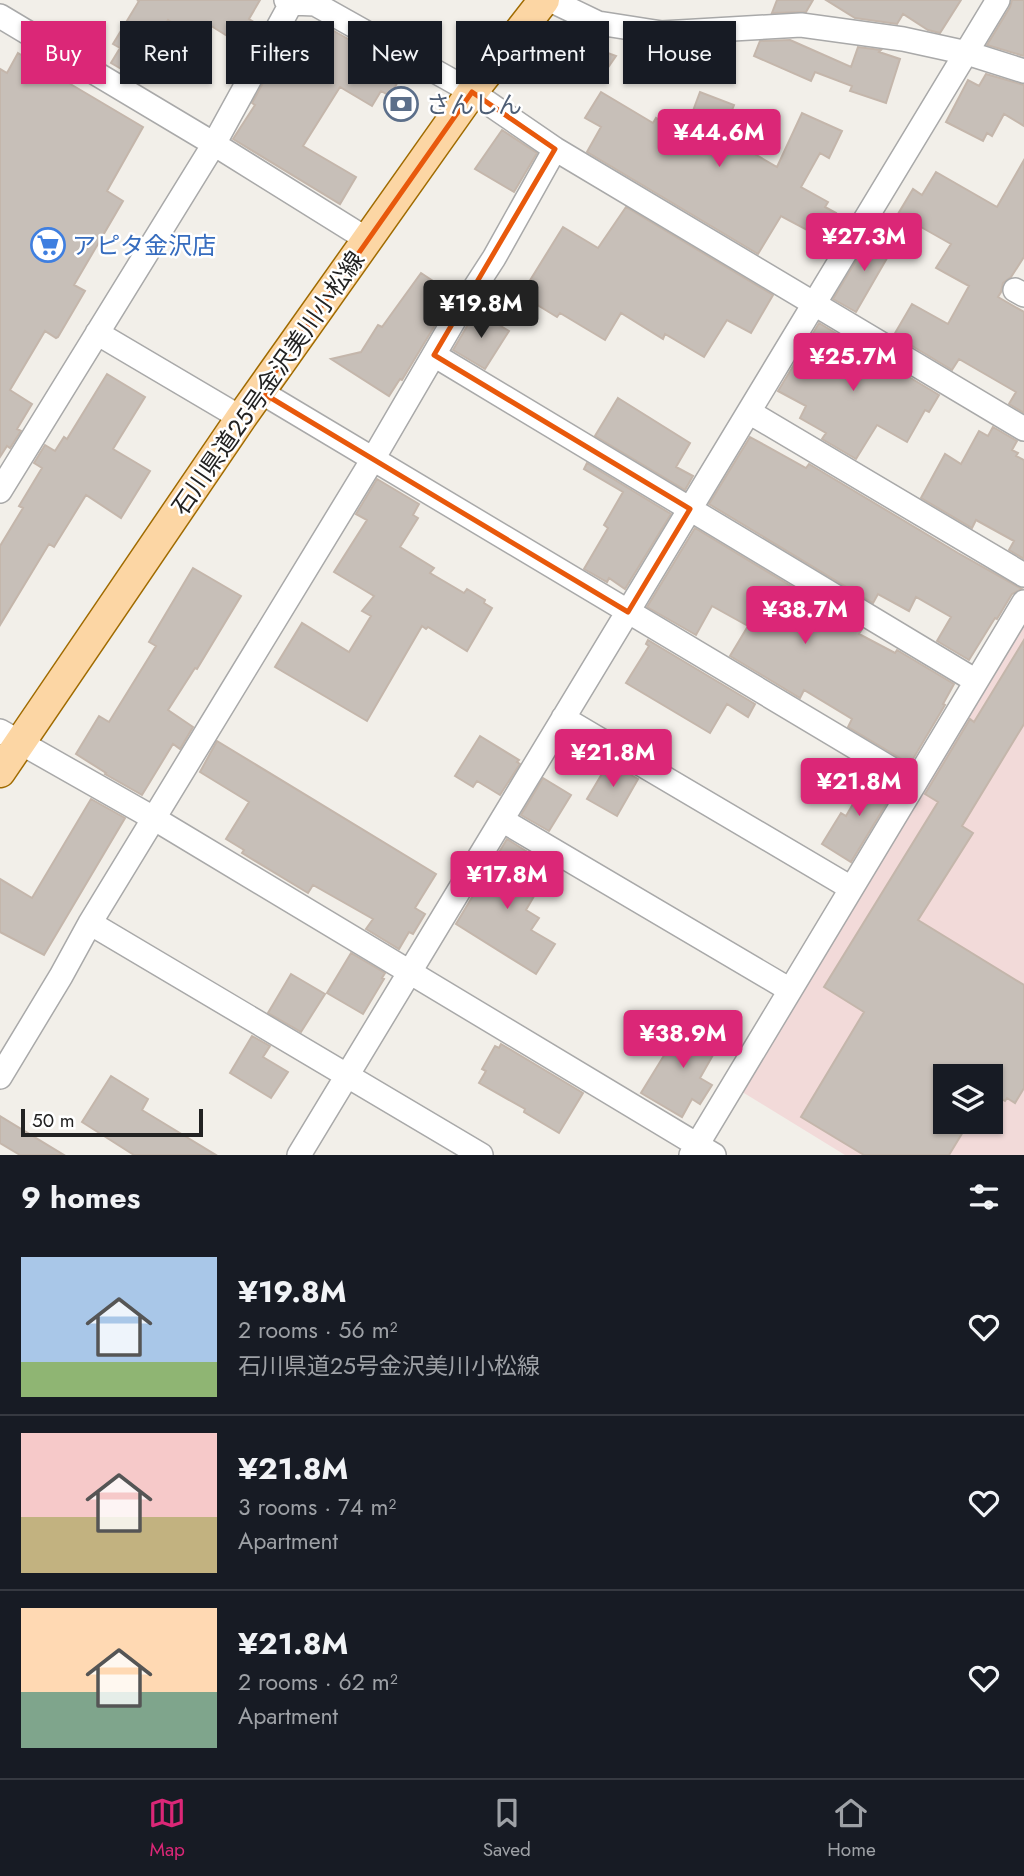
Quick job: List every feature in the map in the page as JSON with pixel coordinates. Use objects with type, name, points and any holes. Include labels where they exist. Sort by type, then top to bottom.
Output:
[{"type":"main road","name":"石川県道25号金沢美川小松線","points":[[0,772],[10,737],[261,392],[472,92],[544,0]]},
{"type":"street","points":[[550,0],[598,23],[662,33],[801,26],[903,39],[967,53],[1024,71]]},
{"type":"street","points":[[299,1155],[998,0]]},
{"type":"street","points":[[0,491],[214,144],[290,1],[315,5],[472,92],[555,149],[1024,429]]},
{"type":"street","points":[[0,16],[368,240]]},
{"type":"street","points":[[0,1077],[90,923],[494,258],[555,149]]},
{"type":"street","points":[[97,333],[241,418]]},
{"type":"street","points":[[434,355],[976,681]]},
{"type":"street","points":[[261,392],[915,783]]},
{"type":"street","points":[[749,412],[1024,575]]},
{"type":"street","points":[[10,737],[94,783],[410,972],[701,1152],[790,990],[1024,602]]},
{"type":"street","points":[[563,718],[851,888]]},
{"type":"street","points":[[502,820],[790,990]]},
{"type":"street","points":[[90,923],[481,1155]]},
{"type":"highlighted area","points":[[472,92],[555,149],[434,355],[690,509],[628,612],[261,392]]},
{"type":"shaded area","points":[[1024,621],[1024,1155],[845,1155],[739,1090]]},
{"type":"building","points":[[137,0],[260,0],[249,19],[252,21],[226,21],[226,35],[212,26],[212,21],[127,21],[139,1]]},
{"type":"building","points":[[777,0],[813,0],[806,12],[772,13]]},
{"type":"building","points":[[826,0],[961,0],[940,33],[928,30],[903,14],[897,24],[855,18]]},
{"type":"building","points":[[1012,0],[1024,0],[1024,56],[987,45]]},
{"type":"building","points":[[334,31],[348,39],[348,84],[397,84],[390,96],[381,91],[372,106],[340,87],[303,146],[356,177],[340,204],[233,139],[255,105],[252,103],[262,84],[334,84]]},
{"type":"building","points":[[120,32],[120,48],[113,44]]},
{"type":"building","points":[[790,40],[851,67],[858,47],[881,50],[879,52],[900,59],[886,103],[850,91],[852,86],[815,72],[811,81],[754,56],[760,41]]},
{"type":"building","points":[[120,48],[120,68],[111,63]]},
{"type":"building","name":"アピタ金沢店","points":[[18,53],[21,55],[21,84],[70,84],[143,127],[107,191],[123,201],[74,285],[85,291],[58,337],[45,331],[10,390],[32,404],[17,429],[21,431],[10,448],[7,446],[0,457],[0,69],[7,73]]},
{"type":"building","points":[[609,53],[616,56],[609,66]]},
{"type":"building","points":[[986,74],[1024,85],[1024,126],[1004,114],[992,136],[987,133],[983,141],[946,122],[968,80],[979,86]]},
{"type":"building","points":[[601,92],[653,123],[656,118],[684,135],[700,92],[734,105],[723,133],[777,167],[802,113],[842,131],[829,158],[820,153],[801,187],[828,202],[825,207],[848,222],[837,239],[825,232],[822,238],[781,216],[758,254],[587,152],[601,127],[585,118]]},
{"type":"building","points":[[502,130],[537,153],[514,192],[475,169]]},
{"type":"building","points":[[1024,160],[1024,257],[1011,277],[1003,283],[998,297],[1024,312],[1024,413],[1009,404],[1016,392],[959,359],[952,370],[894,335],[912,304],[948,324],[969,286],[936,268],[951,244],[898,214],[913,189],[922,195],[936,172],[997,207]]},
{"type":"building","points":[[626,207],[773,295],[751,333],[727,320],[704,357],[665,334],[663,339],[621,313],[605,340],[560,313],[557,317],[521,295],[563,227],[598,248]]},
{"type":"building","points":[[872,234],[894,246],[856,312],[833,299]]},
{"type":"building","points":[[421,273],[451,293],[449,295],[452,297],[402,380],[400,379],[389,396],[331,359],[361,352],[378,325],[382,327]]},
{"type":"building","points":[[476,311],[509,331],[485,369],[453,350]]},
{"type":"building","points":[[819,323],[939,395],[929,412],[925,410],[907,442],[877,425],[856,459],[822,439],[826,433],[800,418],[806,406],[778,391]]},
{"type":"building","points":[[107,374],[145,397],[113,449],[150,471],[121,518],[86,495],[54,547],[49,544],[0,625],[0,546],[23,508],[19,506],[42,468],[34,463],[45,445],[55,451],[64,437],[67,439]]},
{"type":"building","points":[[618,398],[690,443],[676,467],[693,476],[685,490],[595,436]]},
{"type":"building","points":[[993,427],[1017,441],[1012,450],[1024,460],[1024,559],[1009,550],[1014,541],[976,520],[972,528],[921,498],[945,454],[961,464],[979,431],[988,436]]},
{"type":"building","points":[[750,437],[806,468],[809,464],[1022,589],[1012,594],[969,660],[937,641],[951,617],[916,597],[909,611],[878,594],[873,603],[709,504]]},
{"type":"building","points":[[587,463],[671,514],[625,589],[609,578],[607,582],[584,569],[608,528],[604,525],[623,492],[584,469]]},
{"type":"building","points":[[377,479],[419,504],[413,515],[418,518],[400,547],[434,568],[430,573],[464,593],[467,589],[485,600],[484,603],[492,608],[467,651],[422,626],[367,721],[275,667],[302,623],[349,652],[371,616],[362,611],[374,596],[334,572],[367,520],[356,514]]},
{"type":"building","points":[[695,528],[862,629],[859,634],[895,653],[897,650],[954,684],[943,704],[945,705],[910,764],[848,727],[852,719],[804,690],[800,698],[730,656],[748,626],[712,606],[696,635],[647,607]]},
{"type":"building","points":[[193,568],[241,596],[197,669],[195,668],[168,710],[193,727],[180,749],[173,744],[142,795],[76,754],[99,716],[109,722],[156,646],[149,642]]},
{"type":"building","points":[[648,640],[755,704],[748,717],[727,704],[710,733],[626,683],[649,646],[646,644]]},
{"type":"building","points":[[1024,640],[1024,724],[962,826],[973,833],[918,920],[1024,985],[1024,1088],[1015,1103],[1007,1098],[1003,1100],[1003,1064],[933,1064],[933,1134],[962,1134],[949,1155],[864,1155],[801,1117],[864,1012],[824,987],[938,802],[925,794],[970,719],[974,722]]},
{"type":"building","points":[[480,736],[519,760],[517,762],[520,764],[500,795],[477,781],[473,787],[455,776]]},
{"type":"building","points":[[217,741],[436,874],[415,908],[425,914],[413,934],[409,932],[399,949],[366,929],[373,919],[313,885],[308,893],[242,853],[244,850],[226,839],[249,802],[200,772]]},
{"type":"building","points":[[609,762],[638,779],[617,816],[587,799]]},
{"type":"building","points":[[871,773],[896,788],[851,862],[822,844],[841,813],[846,816]]},
{"type":"building","points":[[543,778],[571,795],[549,831],[521,815]]},
{"type":"building","points":[[91,799],[125,818],[44,955],[0,932],[0,879],[32,898]]},
{"type":"building","points":[[507,839],[526,851],[515,868],[541,884],[526,910],[539,918],[531,930],[555,944],[536,974],[456,924]]},
{"type":"building","points":[[351,953],[385,973],[363,1014],[327,993]]},
{"type":"building","points":[[291,974],[325,994],[301,1032],[268,1013]]},
{"type":"building","points":[[687,1018],[721,1041],[700,1078],[712,1085],[700,1104],[692,1099],[682,1117],[641,1093]]},
{"type":"building","points":[[252,1036],[270,1046],[263,1057],[288,1072],[271,1098],[230,1073]]},
{"type":"building","points":[[501,1044],[583,1093],[559,1133],[524,1112],[525,1109],[479,1083],[486,1071],[482,1069],[495,1046],[499,1048]]},
{"type":"building","points":[[111,1076],[148,1099],[142,1110],[216,1155],[134,1155],[82,1122]]},
{"type":"building","points":[[0,1116],[64,1155],[20,1155],[0,1143]]},
{"type":"place","name":"さんしん","points":[[401,104]]},
{"type":"place","name":"アピタ金沢店","points":[[48,245]]}]
